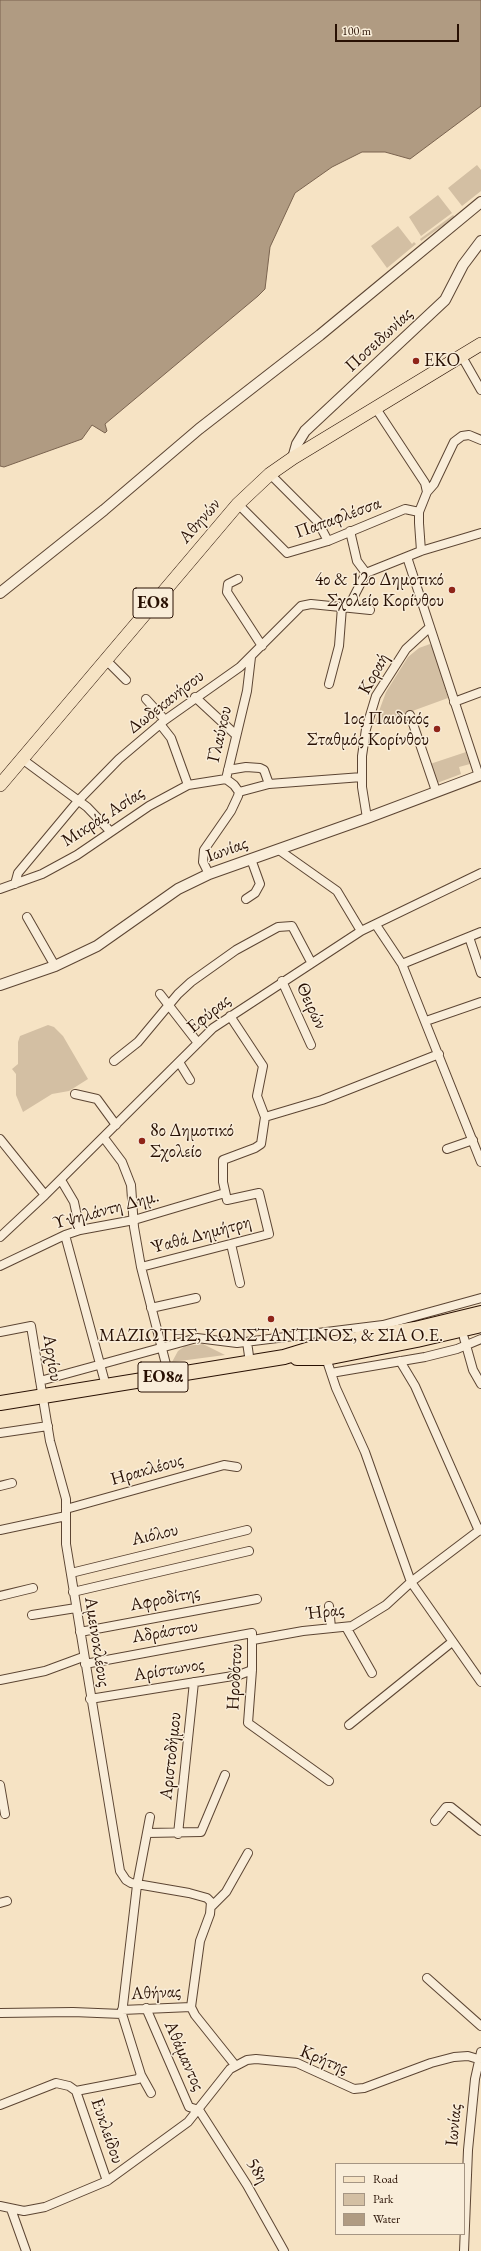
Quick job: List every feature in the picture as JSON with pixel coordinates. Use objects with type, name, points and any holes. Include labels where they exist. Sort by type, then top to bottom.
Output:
[{"type":"highway","name":"ΕΟ8α","points":[[284,1358],[323,1345],[384,1330],[481,1313]]},
{"type":"highway","name":"ΕΟ8α","points":[[0,1403],[284,1358],[326,1358],[417,1340],[481,1325]]},
{"type":"main road","name":"Αθηνών","points":[[0,785],[105,659],[238,504],[270,474],[375,407],[481,344]]},
{"type":"street","points":[[0,594],[104,510],[199,429],[320,335],[481,202]]},
{"type":"street","name":"Ποσειδωνίας","points":[[293,458],[297,444],[306,431],[445,300],[463,265],[481,241]]},
{"type":"street","points":[[461,355],[481,390]]},
{"type":"street","points":[[375,407],[417,470],[427,492]]},
{"type":"street","points":[[421,551],[420,512],[427,492],[434,484],[454,442],[462,436],[469,434],[481,440]]},
{"type":"street","points":[[270,474],[318,522],[328,541]]},
{"type":"street","name":"Παπαφλέσσα","points":[[238,504],[286,553],[328,541],[405,509],[420,512]]},
{"type":"street","points":[[350,532],[357,561],[366,573]]},
{"type":"street","points":[[329,684],[339,646],[342,607],[351,602],[366,573],[421,551],[481,533]]},
{"type":"street","points":[[408,557],[454,702],[480,776]]},
{"type":"street","points":[[238,579],[228,584],[227,592],[262,646]]},
{"type":"street","name":"Δωδεκανήσου","points":[[15,884],[18,873],[78,801],[119,759],[195,697],[240,667],[305,603],[370,610]]},
{"type":"street","name":"Κοραή","points":[[367,818],[364,805],[362,777],[364,737],[376,696],[406,649],[430,626]]},
{"type":"street","name":"Γλαύκου","points":[[239,792],[234,785],[226,779],[247,691],[251,657]]},
{"type":"street","points":[[105,659],[126,680]]},
{"type":"street","points":[[454,702],[481,692]]},
{"type":"street","points":[[195,697],[236,735]]},
{"type":"street","points":[[146,699],[163,722],[171,738],[188,785]]},
{"type":"street","points":[[410,715],[436,791]]},
{"type":"street","points":[[22,759],[87,807],[110,831]]},
{"type":"street","points":[[228,770],[253,766],[260,768],[264,770],[269,784]]},
{"type":"street","name":"Ιωνίας","points":[[0,985],[55,966],[97,946],[178,889],[208,874],[279,850],[480,776]]},
{"type":"street","points":[[208,874],[203,862],[204,850],[231,811],[239,792],[269,784],[362,777]]},
{"type":"street","name":"Μικράς Ασίας","points":[[0,889],[42,874],[77,855],[110,831],[149,806],[188,785],[226,779]]},
{"type":"street","points":[[279,850],[337,891],[361,931]]},
{"type":"street","points":[[246,899],[255,893],[260,884],[251,859]]},
{"type":"street","name":"Εφύρας","points":[[0,1237],[104,1138],[213,1028],[282,981],[361,931],[481,873]]},
{"type":"street","points":[[27,917],[55,966]]},
{"type":"street","points":[[376,925],[402,964],[481,1162]]},
{"type":"street","points":[[114,1061],[138,1042],[170,1006],[178,994],[204,972],[236,950],[278,927],[292,926],[311,962]]},
{"type":"street","points":[[402,964],[481,932]]},
{"type":"street","points":[[469,937],[481,973]]},
{"type":"street","name":"Θειρών","points":[[282,981],[311,1044]]},
{"type":"street","points":[[160,994],[198,1043]]},
{"type":"street","points":[[426,1021],[481,1002]]},
{"type":"street","points":[[225,1193],[223,1160],[255,1148],[261,1144],[265,1117],[257,1096],[263,1066],[230,1016]]},
{"type":"street","points":[[265,1117],[322,1100],[439,1054]]},
{"type":"street","points":[[179,1062],[190,1080]]},
{"type":"street","points":[[75,1094],[97,1099],[116,1125]]},
{"type":"street","points":[[104,1138],[127,1172],[131,1185],[134,1220],[141,1267],[169,1376]]},
{"type":"street","points":[[0,1139],[45,1195]]},
{"type":"street","points":[[447,1149],[473,1140]]},
{"type":"street","points":[[61,1180],[74,1202],[80,1230]]},
{"type":"street","name":"Υψηλάντη Δημ.","points":[[0,1266],[65,1235],[80,1230],[134,1220],[225,1193]]},
{"type":"street","name":"Ψαθά Δημήτρη","points":[[141,1267],[269,1234],[259,1193],[227,1200],[225,1193]]},
{"type":"street","points":[[65,1235],[106,1386]]},
{"type":"street","points":[[231,1244],[240,1283]]},
{"type":"street","points":[[151,1308],[196,1298]]},
{"type":"street","points":[[40,1381],[100,1363],[197,1338],[207,1338],[224,1342],[247,1342],[384,1330],[481,1298]]},
{"type":"street","name":"Αρχίου","points":[[0,1332],[31,1326],[42,1396]]},
{"type":"street","points":[[331,1373],[447,1352],[465,1342],[481,1339]]},
{"type":"street","points":[[247,1342],[250,1363]]},
{"type":"street","points":[[465,1342],[473,1370],[481,1384]]},
{"type":"street","points":[[326,1358],[336,1388],[365,1452],[411,1582],[481,1682]]},
{"type":"street","points":[[400,1361],[415,1386],[480,1530]]},
{"type":"street","name":"Αμεινοκλέους","points":[[42,1396],[54,1460],[64,1489],[66,1544],[73,1592],[120,1871],[126,1880],[137,1885]]},
{"type":"street","points":[[0,1433],[48,1426]]},
{"type":"street","name":"Ηρακλέους","points":[[0,1530],[224,1465],[237,1467]]},
{"type":"street","points":[[0,1486],[12,1483]]},
{"type":"street","name":"Αιόλου","points":[[71,1573],[247,1530]]},
{"type":"street","name":"Ήρας","points":[[253,1637],[352,1626],[386,1605],[411,1582],[480,1530]]},
{"type":"street","points":[[73,1592],[249,1551]]},
{"type":"street","points":[[0,1596],[33,1588]]},
{"type":"street","name":"Αφροδίτης","points":[[80,1632],[257,1599]]},
{"type":"street","points":[[329,1606],[331,1628]]},
{"type":"street","points":[[32,1615],[76,1608]]},
{"type":"street","points":[[346,1627],[372,1673]]},
{"type":"street","name":"Αδράστου","points":[[0,1680],[45,1671],[84,1660],[253,1637]]},
{"type":"street","name":"Ηροδότου","points":[[253,1637],[248,1723],[329,1781]]},
{"type":"street","points":[[349,1725],[452,1642]]},
{"type":"street","name":"Αρίστωνος","points":[[90,1699],[239,1675],[252,1670]]},
{"type":"street","name":"Αριστοδήμου","points":[[178,1834],[194,1682]]},
{"type":"street","points":[[147,1833],[178,1834],[201,1832],[225,1775]]},
{"type":"street","points":[[0,1785],[5,1814]]},
{"type":"street","points":[[435,1821],[446,1807],[451,1807],[481,1830]]},
{"type":"street","points":[[150,1817],[137,1885],[122,2012],[141,2075],[151,2093]]},
{"type":"street","points":[[236,2065],[195,2015],[191,2007],[200,1941],[212,1906],[226,1892],[248,1853]]},
{"type":"street","points":[[137,1885],[195,1894],[207,1898],[211,1902],[212,1906]]},
{"type":"street","points":[[427,1978],[481,2026]]},
{"type":"street","name":"Αθήνας","points":[[0,2013],[122,2012],[146,2008],[191,2007]]},
{"type":"street","name":"Αθάμαντος","points":[[146,2008],[189,2107],[199,2110]]},
{"type":"street","name":"Ιωνίας","points":[[465,2226],[468,2150],[480,2055]]},
{"type":"street","name":"Κρήτης","points":[[0,2206],[24,2210],[45,2207],[107,2181],[188,2122],[230,2069],[247,2060],[256,2059],[297,2062],[354,2089],[364,2088],[430,2063],[454,2057],[480,2055]]},
{"type":"street","points":[[0,2105],[56,2083],[69,2086],[76,2091],[138,2079],[141,2075]]},
{"type":"street","name":"Ευκλείδου","points":[[76,2091],[107,2181]]},
{"type":"street","name":"58η","points":[[199,2110],[247,2185],[284,2251]]},
{"type":"street","points":[[11,2209],[26,2251]]},
{"type":"street","name":"Ιωνίας","points":[[464,2251],[465,2235]]},
{"type":"green space","points":[[477,165],[481,170],[481,191],[462,206],[448,188]]},
{"type":"green space","points":[[438,195],[452,213],[421,236],[409,217]]},
{"type":"green space","points":[[453,215],[455,217],[421,241],[420,239]]},
{"type":"green space","points":[[398,226],[412,244],[414,242],[416,244],[387,268],[371,246]]},
{"type":"green space","points":[[430,644],[434,649],[448,698],[374,725],[386,692],[408,657],[419,648]]},
{"type":"green space","points":[[466,752],[470,764],[459,767],[461,774],[437,783],[430,764]]},
{"type":"green space","points":[[48,1025],[54,1027],[63,1036],[88,1079],[69,1091],[52,1094],[23,1112],[16,1095],[16,1074],[12,1069],[18,1064],[18,1042],[20,1036]]},
{"type":"green space","points":[[203,1344],[225,1355],[172,1362],[178,1351],[185,1346]]},
{"type":"water","points":[[0,0],[481,0],[481,106],[410,159],[385,152],[362,152],[332,167],[295,193],[270,247],[265,289],[258,296],[105,424],[107,431],[105,433],[92,425],[82,439],[4,467],[0,466]]},
{"type":"place","name":"EKO","points":[[416,361]]},
{"type":"place","name":"4ο & 12ο Δημοτικό Σχολείο Κορίνθου","points":[[452,590]]},
{"type":"place","name":"1ος Παιδικός Σταθμός Κορίνθου","points":[[437,729]]},
{"type":"place","name":"8ο Δημοτικό Σχολείο","points":[[142,1141]]},
{"type":"place","name":"ΜΑΖΙΩΤΗΣ, ΚΩΝΣΤΑΝΤΙΝΟΣ, & ΣΙΑ Ο.Ε.","points":[[271,1319]]}]
